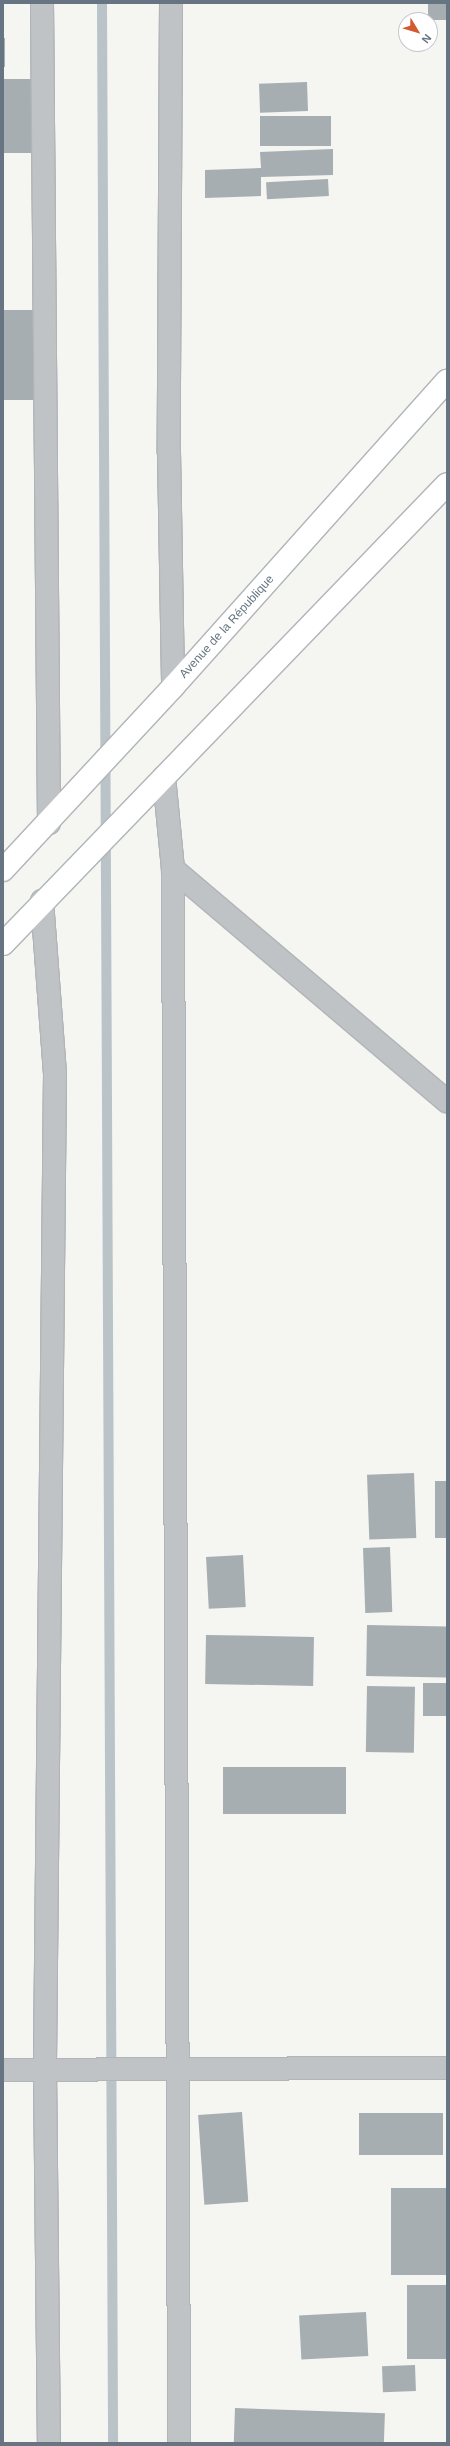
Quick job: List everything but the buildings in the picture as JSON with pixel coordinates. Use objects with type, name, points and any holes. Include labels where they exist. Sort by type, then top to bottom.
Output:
[{"type":"main road","name":"Avenue de la République","points":[[3,870],[49,823],[173,687],[447,381]]},
{"type":"main road","points":[[3,944],[447,484]]},
{"type":"street","points":[[42,3],[49,823]]},
{"type":"street","points":[[171,3],[169,452],[173,687]]},
{"type":"street","points":[[164,777],[173,869],[176,2069],[179,2443]]},
{"type":"street","points":[[173,869],[447,1101]]},
{"type":"street","points":[[42,902],[55,1074],[45,2070],[49,2443]]},
{"type":"street","points":[[3,2070],[447,2068]]},
{"type":"waterway","points":[[102,3],[113,2443]]}]
